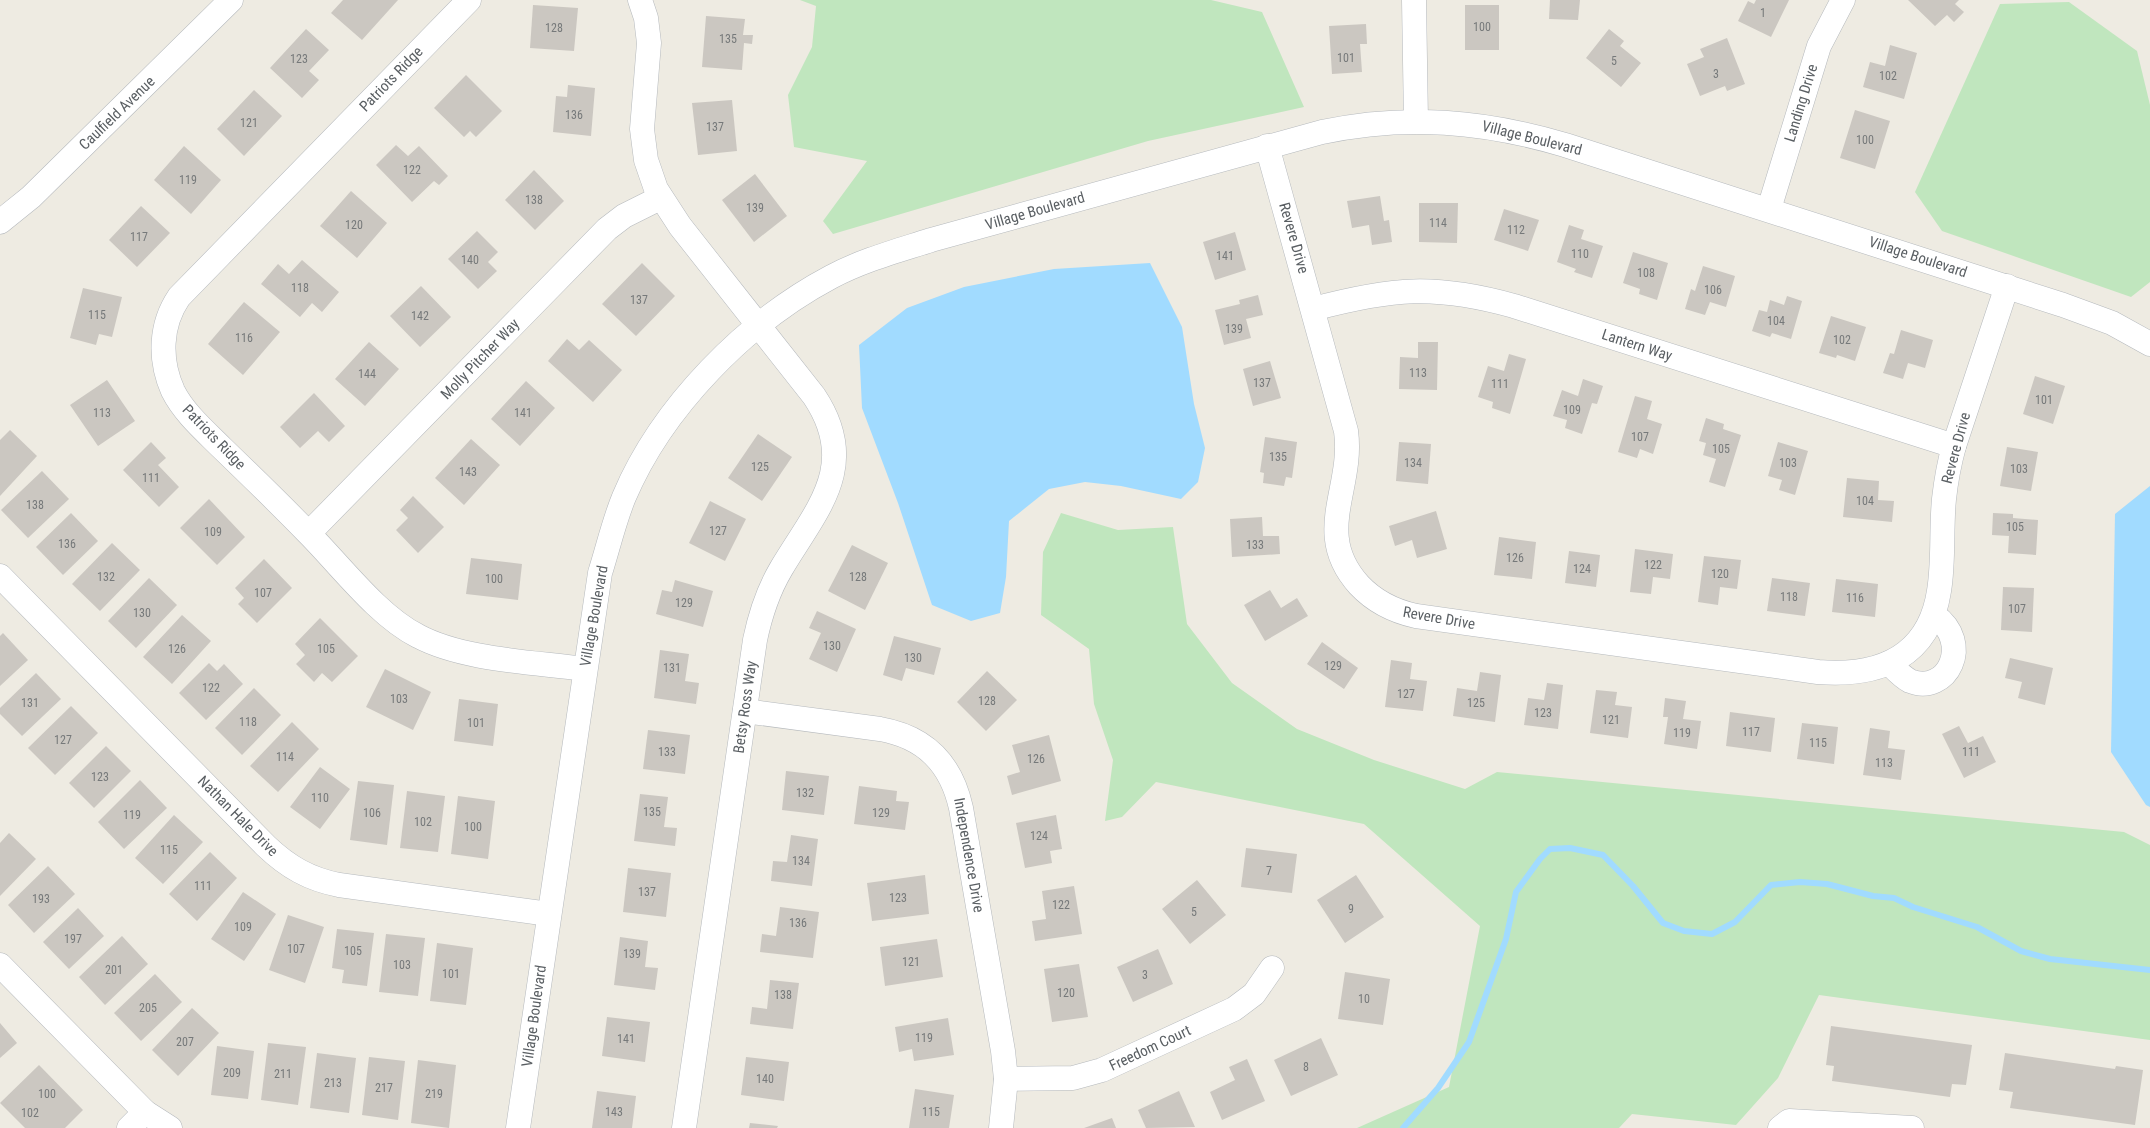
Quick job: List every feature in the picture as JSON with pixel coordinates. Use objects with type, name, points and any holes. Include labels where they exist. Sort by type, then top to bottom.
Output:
[{"type":"street","name":"Caulfield Avenue","points":[[0,222],[31,197],[231,0]]},
{"type":"street","name":"Patriots Ridge","points":[[469,0],[185,290],[174,304],[168,321],[164,339],[165,366],[170,384],[179,401],[199,424],[309,533],[381,608],[404,627],[420,637],[464,652],[584,668]]},
{"type":"street","points":[[640,0],[646,18],[649,43],[642,122],[646,160],[660,198],[680,226],[759,324]]},
{"type":"street","points":[[1414,0],[1416,121]]},
{"type":"street","name":"Landing Drive","points":[[1769,209],[1819,46],[1843,0]]},
{"type":"street","name":"Village Boulevard","points":[[518,1128],[584,668],[600,573],[624,497],[652,444],[688,395],[730,349],[759,324],[831,277],[878,257],[1267,146],[1340,128],[1416,121],[1475,125],[1518,132],[1565,145],[2007,286],[2112,323],[2150,344]]},
{"type":"street","name":"Revere Drive","points":[[1267,146],[1314,309],[1347,441],[1346,467],[1337,513],[1338,549],[1341,559],[1350,574],[1364,590],[1379,602],[1400,612],[1426,618],[1818,672],[1854,674],[1890,663],[1917,643],[1934,615],[1940,589],[1944,500],[1954,446],[2007,286]]},
{"type":"street","name":"Molly Pitcher Way","points":[[309,533],[607,229],[624,216],[660,198]]},
{"type":"street","name":"Lantern Way","points":[[1314,309],[1365,296],[1400,291],[1432,290],[1480,297],[1533,312],[1954,446]]},
{"type":"street","name":"Betsy Ross Way","points":[[684,1128],[755,640],[766,603],[780,570],[823,502],[829,487],[833,462],[829,425],[820,405],[759,324]]},
{"type":"street","name":"Nathan Hale Drive","points":[[0,576],[266,846],[296,871],[319,881],[339,885],[549,914]]},
{"type":"street","points":[[1890,663],[1900,674],[1915,682],[1922,683],[1935,680],[1947,671],[1953,659],[1954,642],[1946,626],[1934,615]]},
{"type":"street","name":"Independence Drive","points":[[745,711],[880,729],[900,734],[925,747],[948,772],[958,794],[964,820],[1003,1051],[1006,1079],[1001,1128]]},
{"type":"street","points":[[0,965],[137,1120],[170,1128]]},
{"type":"street","name":"Freedom Court","points":[[1006,1079],[1073,1078],[1102,1070],[1234,1009],[1254,994],[1272,968]]},
{"type":"street","points":[[1780,1128],[1789,1121],[1912,1128]]},
{"type":"green space","points":[[800,0],[1211,0],[1262,12],[1304,107],[1148,141],[833,234],[823,221],[867,161],[794,147],[788,95],[812,47],[816,6]]},
{"type":"green space","points":[[2069,2],[2137,51],[2150,105],[2150,282],[2131,297],[1942,231],[1915,192],[2000,4]]},
{"type":"green space","points":[[1061,513],[1118,530],[1173,527],[1187,624],[1232,683],[1297,729],[1374,760],[1465,789],[1497,772],[2124,832],[2150,845],[2150,1040],[1819,995],[1778,1078],[1736,1125],[1632,1114],[1619,1128],[1357,1128],[1449,1087],[1480,926],[1364,824],[1156,782],[1122,817],[1105,821],[1113,760],[1094,704],[1089,649],[1041,615],[1043,552]]},
{"type":"water","points":[[1150,263],[1182,327],[1194,404],[1205,448],[1198,482],[1181,499],[1121,486],[1085,482],[1049,489],[1009,521],[1006,577],[1000,613],[971,621],[932,605],[898,503],[862,408],[859,345],[907,308],[964,287],[1054,269]]},
{"type":"water","points":[[2150,486],[2150,807],[2146,805],[2111,752],[2115,514]]},
{"type":"building","points":[[343,0],[398,0],[362,40],[331,13]]},
{"type":"building","points":[[1550,0],[1580,0],[1578,20],[1549,19]]},
{"type":"building","points":[[1756,0],[1789,0],[1771,37],[1738,21],[1748,1],[1754,4]]},
{"type":"building","points":[[1908,0],[1959,0],[1955,4],[1964,12],[1954,22],[1947,15],[1935,26]]},
{"type":"building","points":[[533,5],[578,8],[574,51],[530,48]]},
{"type":"building","points":[[1465,5],[1499,5],[1499,50],[1465,50]]},
{"type":"building","points":[[706,16],[745,19],[743,35],[753,35],[752,44],[744,43],[742,70],[702,67]]},
{"type":"building","points":[[1366,24],[1367,44],[1360,44],[1362,72],[1332,74],[1329,26]]},
{"type":"building","points":[[306,29],[329,50],[309,71],[319,80],[302,98],[270,68]]},
{"type":"building","points":[[1609,29],[1624,41],[1620,46],[1641,63],[1621,87],[1586,58]]},
{"type":"building","points":[[1727,38],[1745,84],[1727,91],[1725,86],[1700,96],[1687,64],[1704,57],[1700,49]]},
{"type":"building","points":[[1890,45],[1917,53],[1904,99],[1863,87],[1870,62],[1885,66]]},
{"type":"building","points":[[466,75],[502,111],[476,137],[470,131],[464,137],[434,108]]},
{"type":"building","points":[[568,85],[595,88],[591,136],[553,132],[556,96],[567,97]]},
{"type":"building","points":[[254,90],[282,116],[244,156],[217,129]]},
{"type":"building","points":[[732,100],[737,151],[698,155],[692,103]]},
{"type":"building","points":[[1855,110],[1890,121],[1875,169],[1840,158]]},
{"type":"building","points":[[396,145],[408,156],[419,146],[448,176],[439,185],[434,181],[412,202],[376,165]]},
{"type":"building","points":[[184,146],[221,180],[191,214],[154,180]]},
{"type":"building","points":[[534,170],[564,201],[535,230],[505,200]]},
{"type":"building","points":[[755,174],[787,216],[754,242],[722,200]]},
{"type":"building","points":[[351,191],[387,223],[357,258],[320,226]]},
{"type":"building","points":[[1380,196],[1384,221],[1389,220],[1392,242],[1372,245],[1369,225],[1352,228],[1347,201]]},
{"type":"building","points":[[1419,203],[1458,203],[1457,243],[1419,242]]},
{"type":"building","points":[[141,206],[170,233],[137,267],[109,240]]},
{"type":"building","points":[[1504,209],[1539,220],[1528,251],[1494,240]]},
{"type":"building","points":[[1569,225],[1584,230],[1581,239],[1603,246],[1592,278],[1574,272],[1576,269],[1557,262]]},
{"type":"building","points":[[477,231],[498,252],[488,262],[497,271],[478,289],[448,259]]},
{"type":"building","points":[[1235,232],[1246,270],[1215,280],[1203,242]]},
{"type":"building","points":[[1633,252],[1668,263],[1657,300],[1639,294],[1640,289],[1623,283]]},
{"type":"building","points":[[302,260],[339,292],[322,312],[312,303],[300,317],[261,284],[278,264],[289,274]]},
{"type":"building","points":[[642,263],[675,296],[636,336],[602,304]]},
{"type":"building","points":[[1703,266],[1735,276],[1726,307],[1710,302],[1705,315],[1685,309],[1691,289],[1695,291]]},
{"type":"building","points":[[421,286],[451,317],[420,347],[390,316]]},
{"type":"building","points":[[83,288],[122,297],[112,337],[99,334],[96,345],[70,338]]},
{"type":"building","points":[[1258,295],[1263,315],[1246,319],[1251,338],[1224,345],[1215,310],[1240,304],[1239,300]]},
{"type":"building","points":[[1787,296],[1802,301],[1791,339],[1772,333],[1770,337],[1752,331],[1759,310],[1767,312],[1770,300],[1784,305]]},
{"type":"building","points":[[244,302],[280,332],[243,375],[208,344]]},
{"type":"building","points":[[1831,316],[1866,327],[1855,361],[1837,355],[1836,358],[1819,353]]},
{"type":"building","points":[[1901,330],[1933,340],[1925,368],[1908,363],[1903,379],[1883,373],[1890,353],[1894,354]]},
{"type":"building","points":[[567,339],[579,350],[589,340],[622,370],[593,402],[548,361]]},
{"type":"building","points":[[369,342],[399,369],[365,406],[335,379]]},
{"type":"building","points":[[1418,342],[1438,342],[1437,390],[1399,389],[1400,357],[1418,358]]},
{"type":"building","points":[[1509,354],[1526,359],[1510,414],[1492,408],[1493,402],[1478,397],[1488,366],[1504,371]]},
{"type":"building","points":[[1270,361],[1281,398],[1253,406],[1243,369]]},
{"type":"building","points":[[2035,376],[2065,386],[2053,424],[2023,414]]},
{"type":"building","points":[[1583,379],[1603,386],[1597,404],[1592,403],[1582,434],[1565,428],[1567,420],[1553,416],[1562,390],[1578,396]]},
{"type":"building","points":[[107,380],[135,421],[98,446],[70,405]]},
{"type":"building","points":[[526,381],[555,408],[520,446],[491,419]]},
{"type":"building","points":[[314,393],[345,426],[329,442],[318,431],[300,448],[280,427]]},
{"type":"building","points":[[1635,396],[1652,401],[1647,419],[1662,424],[1653,454],[1640,449],[1637,458],[1618,452]]},
{"type":"building","points":[[1706,418],[1724,424],[1723,429],[1741,435],[1725,487],[1709,482],[1716,459],[1703,455],[1706,443],[1699,441]]},
{"type":"building","points":[[10,430],[37,456],[0,496],[0,440]]},
{"type":"building","points":[[758,434],[792,457],[762,501],[728,478]]},
{"type":"building","points":[[1265,437],[1297,442],[1292,478],[1286,477],[1284,486],[1263,483],[1264,473],[1260,472]]},
{"type":"building","points":[[471,439],[500,465],[464,505],[435,478]]},
{"type":"building","points":[[151,442],[166,458],[158,465],[179,487],[159,507],[123,470]]},
{"type":"building","points":[[1399,442],[1431,444],[1428,484],[1396,481]]},
{"type":"building","points":[[1778,442],[1808,451],[1795,495],[1779,490],[1782,480],[1768,476]]},
{"type":"building","points":[[2007,447],[2038,452],[2031,491],[2000,486]]},
{"type":"building","points":[[42,471],[69,499],[28,538],[1,510]]},
{"type":"building","points":[[1847,478],[1879,481],[1878,500],[1894,501],[1892,522],[1843,517]]},
{"type":"building","points":[[413,496],[444,527],[418,553],[396,530],[408,518],[400,510]]},
{"type":"building","points":[[209,499],[245,537],[217,565],[180,528]]},
{"type":"building","points":[[710,501],[746,519],[725,561],[689,543]]},
{"type":"building","points":[[1436,511],[1447,549],[1417,558],[1412,540],[1395,546],[1389,526]]},
{"type":"building","points":[[71,513],[98,541],[63,575],[36,547]]},
{"type":"building","points":[[1993,513],[2013,514],[2013,518],[2038,520],[2036,555],[2008,553],[2009,536],[1992,535]]},
{"type":"building","points":[[1262,517],[1263,536],[1279,536],[1280,554],[1232,557],[1230,519]]},
{"type":"building","points":[[1499,537],[1536,542],[1532,579],[1494,575]]},
{"type":"building","points":[[112,543],[140,570],[100,611],[72,584]]},
{"type":"building","points":[[852,545],[888,563],[865,610],[828,591]]},
{"type":"building","points":[[1635,549],[1673,554],[1670,579],[1653,577],[1651,594],[1630,592]]},
{"type":"building","points":[[1569,551],[1600,555],[1596,587],[1565,583]]},
{"type":"building","points":[[1704,556],[1741,560],[1737,589],[1720,587],[1718,605],[1698,602]]},
{"type":"building","points":[[471,558],[522,564],[518,600],[466,594]]},
{"type":"building","points":[[264,559],[292,588],[257,623],[238,604],[244,598],[235,588]]},
{"type":"building","points":[[149,578],[177,605],[136,648],[108,621]]},
{"type":"building","points":[[1772,578],[1810,583],[1805,616],[1767,611]]},
{"type":"building","points":[[1836,579],[1878,584],[1875,617],[1832,612]]},
{"type":"building","points":[[675,580],[713,591],[703,627],[656,614],[662,590],[672,592]]},
{"type":"building","points":[[2003,587],[2034,588],[2032,632],[2001,630]]},
{"type":"building","points":[[1270,590],[1281,608],[1297,598],[1308,616],[1265,641],[1244,605]]},
{"type":"building","points":[[817,611],[856,629],[837,672],[809,659],[821,633],[809,628]]},
{"type":"building","points":[[182,615],[211,641],[172,684],[143,657]]},
{"type":"building","points":[[320,618],[358,656],[332,682],[322,673],[314,682],[296,664],[305,655],[295,644]]},
{"type":"building","points":[[3,633],[28,660],[0,686],[0,636]]},
{"type":"building","points":[[894,636],[941,648],[934,675],[906,668],[902,681],[883,675]]},
{"type":"building","points":[[1322,642],[1358,668],[1344,689],[1307,664]]},
{"type":"building","points":[[660,650],[689,654],[685,681],[699,683],[696,704],[654,698]]},
{"type":"building","points":[[2010,658],[2053,668],[2045,705],[2018,698],[2022,682],[2005,678]]},
{"type":"building","points":[[1391,660],[1412,663],[1410,679],[1427,681],[1423,711],[1385,707]]},
{"type":"building","points":[[209,663],[217,671],[224,664],[243,684],[206,720],[179,693]]},
{"type":"building","points":[[385,669],[431,692],[413,730],[366,707]]},
{"type":"building","points":[[987,671],[1017,700],[986,731],[957,702]]},
{"type":"building","points":[[1480,672],[1501,675],[1495,722],[1453,716],[1457,688],[1477,691]]},
{"type":"building","points":[[36,673],[61,699],[22,736],[0,714],[0,708]]},
{"type":"building","points":[[1547,683],[1563,685],[1558,729],[1524,725],[1528,698],[1544,700]]},
{"type":"building","points":[[254,688],[281,715],[242,755],[215,728]]},
{"type":"building","points":[[1596,690],[1617,692],[1615,705],[1632,707],[1628,738],[1590,733]]},
{"type":"building","points":[[1665,698],[1686,701],[1683,719],[1701,721],[1697,749],[1664,744],[1668,717],[1663,717]]},
{"type":"building","points":[[459,699],[498,704],[493,746],[454,741]]},
{"type":"building","points":[[71,706],[98,733],[55,775],[28,748]]},
{"type":"building","points":[[1730,712],[1775,718],[1771,752],[1726,746]]},
{"type":"building","points":[[292,722],[319,749],[278,792],[250,766]]},
{"type":"building","points":[[1802,723],[1838,727],[1834,764],[1797,759]]},
{"type":"building","points":[[1959,726],[1968,743],[1983,736],[1996,762],[1964,778],[1942,734]]},
{"type":"building","points":[[1870,728],[1890,731],[1888,748],[1905,750],[1901,780],[1863,775]]},
{"type":"building","points":[[648,730],[690,735],[685,774],[643,769]]},
{"type":"building","points":[[1049,735],[1061,781],[1012,795],[1007,776],[1020,772],[1012,745]]},
{"type":"building","points":[[106,746],[131,771],[94,808],[69,783]]},
{"type":"building","points":[[320,767],[350,789],[320,829],[290,807]]},
{"type":"building","points":[[786,771],[829,776],[824,815],[782,810]]},
{"type":"building","points":[[140,780],[167,808],[124,849],[98,822]]},
{"type":"building","points":[[358,781],[394,785],[387,845],[350,840]]},
{"type":"building","points":[[859,786],[897,791],[896,801],[909,802],[905,830],[854,824]]},
{"type":"building","points":[[407,791],[445,796],[438,852],[400,848]]},
{"type":"building","points":[[640,794],[668,797],[664,827],[677,828],[675,846],[634,841]]},
{"type":"building","points":[[458,796],[495,801],[488,859],[451,854]]},
{"type":"building","points":[[174,815],[203,842],[163,884],[135,858]]},
{"type":"building","points":[[1056,815],[1062,849],[1050,851],[1052,863],[1025,868],[1016,823]]},
{"type":"building","points":[[9,833],[36,859],[0,896],[0,843]]},
{"type":"building","points":[[791,835],[818,839],[812,886],[771,881],[773,861],[787,862]]},
{"type":"building","points":[[1246,848],[1297,854],[1292,893],[1241,887]]},
{"type":"building","points":[[210,852],[237,878],[197,921],[169,894]]},
{"type":"building","points":[[48,866],[75,894],[34,933],[8,905]]},
{"type":"building","points":[[628,868],[671,873],[666,917],[623,912]]},
{"type":"building","points":[[925,875],[929,914],[872,921],[867,883]]},
{"type":"building","points":[[1356,875],[1384,917],[1345,943],[1317,900]]},
{"type":"building","points":[[1197,880],[1226,915],[1190,944],[1162,909]]},
{"type":"building","points":[[1074,886],[1082,934],[1035,941],[1032,921],[1046,919],[1042,891]]},
{"type":"building","points":[[243,892],[276,914],[244,961],[211,939]]},
{"type":"building","points":[[780,907],[819,912],[813,958],[760,952],[762,934],[776,936]]},
{"type":"building","points":[[78,908],[104,936],[69,969],[43,942]]},
{"type":"building","points":[[288,915],[324,927],[305,983],[269,970]]},
{"type":"building","points":[[337,929],[374,933],[367,986],[342,983],[344,970],[332,968]]},
{"type":"building","points":[[386,934],[425,938],[418,996],[379,992]]},
{"type":"building","points":[[122,936],[148,964],[105,1005],[79,977]]},
{"type":"building","points":[[620,937],[648,941],[645,967],[658,968],[655,990],[614,985]]},
{"type":"building","points":[[937,939],[943,977],[885,986],[880,947]]},
{"type":"building","points":[[437,943],[473,948],[466,1005],[430,1001]]},
{"type":"building","points":[[1158,949],[1173,984],[1133,1002],[1117,967]]},
{"type":"building","points":[[1079,964],[1088,1017],[1052,1022],[1044,969]]},
{"type":"building","points":[[1345,972],[1390,979],[1383,1025],[1338,1019]]},
{"type":"building","points":[[155,974],[182,1002],[141,1041],[114,1013]]},
{"type":"building","points":[[770,980],[799,983],[793,1029],[750,1024],[752,1007],[767,1009]]},
{"type":"building","points":[[192,1008],[219,1033],[178,1076],[152,1050]]},
{"type":"building","points":[[607,1017],[650,1022],[645,1062],[602,1056]]},
{"type":"building","points":[[948,1018],[954,1055],[914,1061],[912,1049],[899,1052],[895,1027]]},
{"type":"building","points":[[0,1023],[17,1043],[0,1058]]},
{"type":"building","points":[[1831,1026],[1972,1045],[1966,1085],[1952,1084],[1950,1097],[1832,1081],[1834,1066],[1826,1065]]},
{"type":"building","points":[[1321,1038],[1338,1075],[1291,1096],[1274,1060]]},
{"type":"building","points":[[268,1043],[306,1047],[298,1105],[261,1100]]},
{"type":"building","points":[[217,1046],[254,1051],[248,1099],[211,1095]]},
{"type":"building","points":[[317,1053],[356,1058],[349,1113],[310,1108]]},
{"type":"building","points":[[2005,1053],[2115,1069],[2116,1066],[2143,1070],[2135,1125],[2010,1108],[2013,1092],[1999,1090]]},
{"type":"building","points":[[369,1057],[405,1061],[398,1120],[362,1115]]},
{"type":"building","points":[[746,1057],[789,1062],[784,1101],[741,1095]]},
{"type":"building","points":[[1247,1059],[1265,1101],[1222,1120],[1210,1092],[1235,1080],[1229,1067]]},
{"type":"building","points":[[418,1060],[456,1065],[449,1128],[411,1123]]},
{"type":"building","points":[[39,1065],[83,1110],[65,1128],[25,1128],[0,1103]]},
{"type":"building","points":[[915,1089],[954,1095],[949,1128],[909,1128]]},
{"type":"building","points":[[597,1091],[636,1096],[632,1128],[592,1128]]},
{"type":"building","points":[[1179,1091],[1195,1127],[1146,1128],[1138,1110]]},
{"type":"building","points":[[1112,1118],[1116,1128],[1084,1128]]},
{"type":"building","points":[[750,1123],[778,1126],[777,1128],[749,1128]]},
{"type":"waterway","points":[[1403,1128],[1438,1088],[1469,1042],[1506,939],[1516,892],[1540,859],[1550,849],[1570,848],[1603,855],[1633,886],[1663,923],[1684,931],[1712,934],[1735,922],[1771,885],[1800,882],[1827,884],[1873,896],[1894,898],[1913,907],[1977,927],[2021,951],[2050,959],[2150,970]]}]
